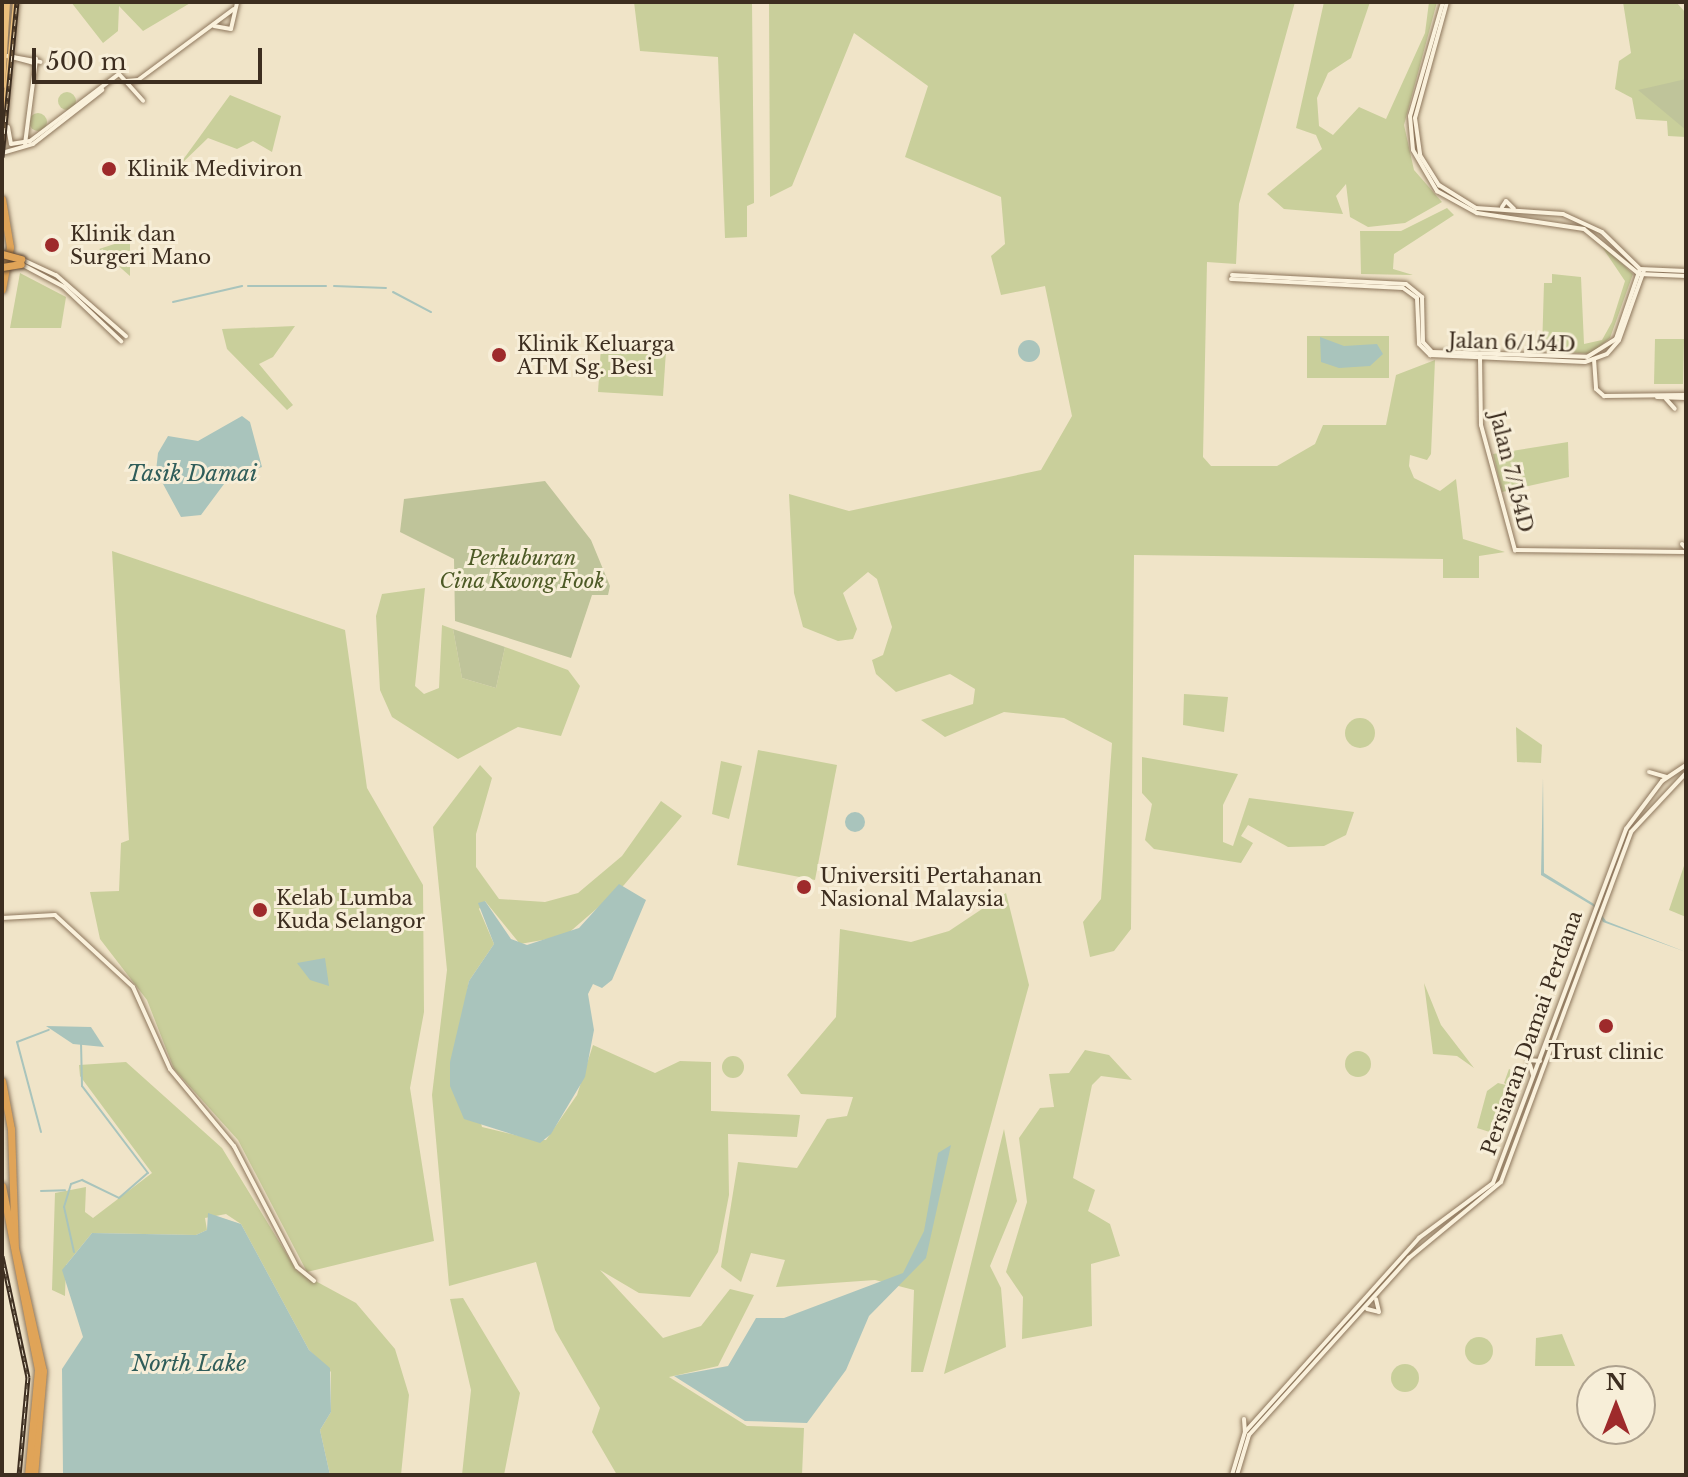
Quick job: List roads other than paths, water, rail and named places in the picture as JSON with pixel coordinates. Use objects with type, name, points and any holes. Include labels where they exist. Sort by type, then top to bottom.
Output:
[{"type":"highway","points":[[2,145],[7,2]]},
{"type":"highway","points":[[2,86],[16,2]]},
{"type":"highway","points":[[2,199],[10,247],[2,289]]},
{"type":"highway","points":[[3,254],[21,261]]},
{"type":"highway","points":[[2,267],[21,261]]},
{"type":"highway","points":[[2,1081],[11,1129],[15,1248],[43,1371],[34,1475]]},
{"type":"highway","points":[[2,1186],[38,1370],[28,1475]]},
{"type":"street","points":[[212,26],[231,29],[237,2]]},
{"type":"street","points":[[1445,2],[1412,130],[1425,175],[1450,202],[1584,229],[1641,274],[1686,274]]},
{"type":"street","points":[[126,81],[138,80],[234,9]]},
{"type":"street","points":[[7,57],[36,62],[25,145]]},
{"type":"street","points":[[2,145],[8,127],[10,142],[32,145],[119,74]]},
{"type":"street","points":[[2,153],[25,145],[119,74]]},
{"type":"street","points":[[119,74],[143,101]]},
{"type":"street","points":[[137,94],[138,80]]},
{"type":"street","points":[[1412,130],[1420,155],[1449,195],[1496,209],[1506,201],[1516,210],[1587,223],[1641,274]]},
{"type":"street","points":[[21,261],[56,275],[126,336]]},
{"type":"street","name":"Jalan 6/154D","points":[[1536,358],[1595,361],[1616,339],[1641,274]]},
{"type":"street","name":"Jalan 6/154D","points":[[1482,358],[1425,346],[1422,297],[1406,284],[1232,277],[1409,289],[1417,298],[1421,348],[1437,357],[1595,361]]},
{"type":"street","points":[[108,323],[121,341]]},
{"type":"street","name":"Jalan 7/154D","points":[[1482,358],[1481,425],[1515,550],[1672,551]]},
{"type":"street","points":[[1595,361],[1604,396],[1686,397]]},
{"type":"street","points":[[1655,396],[1686,397]]},
{"type":"street","points":[[1663,398],[1676,409],[1686,397]]},
{"type":"street","points":[[1672,551],[1684,547]]},
{"type":"street","points":[[1672,551],[1684,547]]},
{"type":"street","name":"Persiaran Damai Perdana","points":[[1235,1475],[1246,1440],[1423,1245],[1484,1198],[1506,1170],[1540,1061],[1626,829],[1656,788],[1686,765]]},
{"type":"street","points":[[1656,788],[1649,772],[1670,775]]},
{"type":"street","name":"Persiaran Damai Perdana","points":[[1235,1475],[1245,1432],[1419,1238],[1482,1192],[1496,1178],[1563,1014],[1631,832],[1686,773]]},
{"type":"street","points":[[2,918],[55,915],[133,987],[170,1069],[234,1146],[297,1267],[314,1281]]},
{"type":"street","points":[[1536,1077],[1529,1062],[1540,1061]]},
{"type":"street","points":[[1482,1192],[1484,1198]]},
{"type":"street","points":[[1367,1309],[1379,1312],[1376,1299]]},
{"type":"street","points":[[1245,1432],[1245,1418],[1259,1418]]},
{"type":"water","points":[[1320,337],[1344,346],[1377,344],[1383,354],[1370,366],[1339,368],[1321,362]]},
{"type":"water","points":[[1029,340],[1037,343],[1040,351],[1037,359],[1029,362],[1021,359],[1018,351],[1021,343]]},
{"type":"water","name":"Tasik Damai","points":[[242,416],[250,422],[262,467],[227,480],[201,515],[181,517],[156,471],[158,453],[168,436],[198,441]]},
{"type":"water","points":[[1543,777],[1544,873],[1594,904],[1606,921],[1686,952],[1603,922],[1593,906],[1541,875]]},
{"type":"water","points":[[855,812],[862,815],[865,822],[862,829],[855,832],[848,829],[845,822],[848,815]]},
{"type":"water","points":[[619,884],[646,900],[612,980],[602,988],[593,984],[588,994],[594,1030],[585,1077],[551,1134],[540,1143],[464,1119],[450,1086],[450,1062],[469,981],[494,944],[478,903],[485,901],[511,939],[527,945],[579,928]]},
{"type":"water","points":[[325,958],[329,986],[310,980],[297,963]]},
{"type":"water","points":[[46,1026],[91,1027],[104,1047],[73,1044]]},
{"type":"water","points":[[951,1145],[926,1258],[869,1316],[846,1370],[807,1423],[745,1421],[674,1376],[728,1366],[756,1318],[784,1318],[903,1273],[924,1231],[938,1153]]},
{"type":"water","name":"North Lake","points":[[208,1213],[241,1224],[309,1350],[330,1368],[331,1412],[320,1430],[330,1475],[63,1475],[62,1369],[83,1337],[62,1270],[92,1233],[196,1235],[207,1230]]},
{"type":"waterway","points":[[173,302],[242,286]]},
{"type":"waterway","points":[[248,286],[326,286]]},
{"type":"waterway","points":[[334,286],[386,288]]},
{"type":"waterway","points":[[393,292],[431,312]]},
{"type":"waterway","points":[[41,1132],[17,1042],[49,1030]]},
{"type":"waterway","points":[[74,1252],[64,1207],[71,1184],[82,1180],[119,1198],[148,1173],[82,1086],[81,1042]]},
{"type":"waterway","points":[[41,1191],[65,1190]]},
{"type":"railway","points":[[2,157],[17,2]]},
{"type":"railway","points":[[2,1256],[28,1377],[19,1475]]},
{"type":"place","name":"Klinik Mediviron","points":[[109,169]]},
{"type":"place","name":"Klinik dan Surgeri Mano","points":[[52,245]]},
{"type":"place","name":"Klinik Keluarga ATM Sg. Besi","points":[[499,355]]},
{"type":"place","name":"Universiti Pertahanan Nasional Malaysia","points":[[804,887]]},
{"type":"place","name":"Kelab Lumba Kuda Selangor","points":[[260,910]]},
{"type":"place","name":"Trust clinic","points":[[1606,1026]]},
{"type":"park label","name":"Perkuburan Cina Kwong Fook","points":[[522,570]]}]
